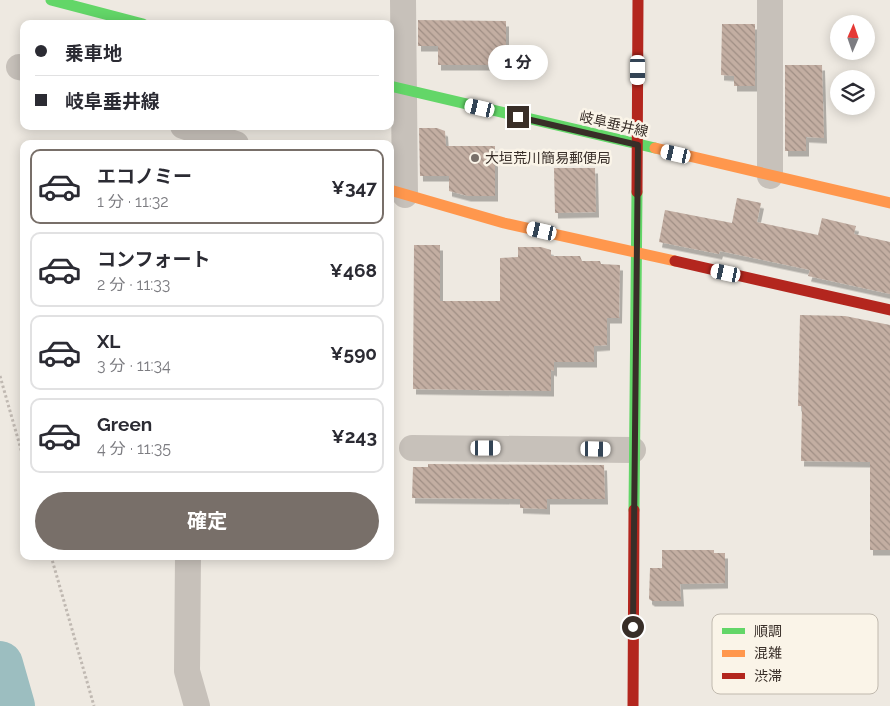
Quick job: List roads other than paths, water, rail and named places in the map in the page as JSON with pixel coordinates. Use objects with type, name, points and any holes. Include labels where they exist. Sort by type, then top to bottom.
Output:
[{"type":"street","points":[[51,0],[128,20]]},
{"type":"street","points":[[403,0],[397,88],[398,192],[504,222],[890,310]]},
{"type":"street","points":[[633,706],[633,450],[638,145],[638,0]]},
{"type":"street","points":[[770,0],[770,176]]},
{"type":"street","name":"岐阜垂井線","points":[[397,88],[890,203]]},
{"type":"street","points":[[189,133],[219,140]]},
{"type":"street","points":[[412,448],[633,450]]},
{"type":"street","points":[[188,560],[187,671],[197,706]]},
{"type":"waterway","points":[[0,664],[12,706]]},
{"type":"place","name":"大垣荒川簡易郵便局","points":[[475,158]]}]
